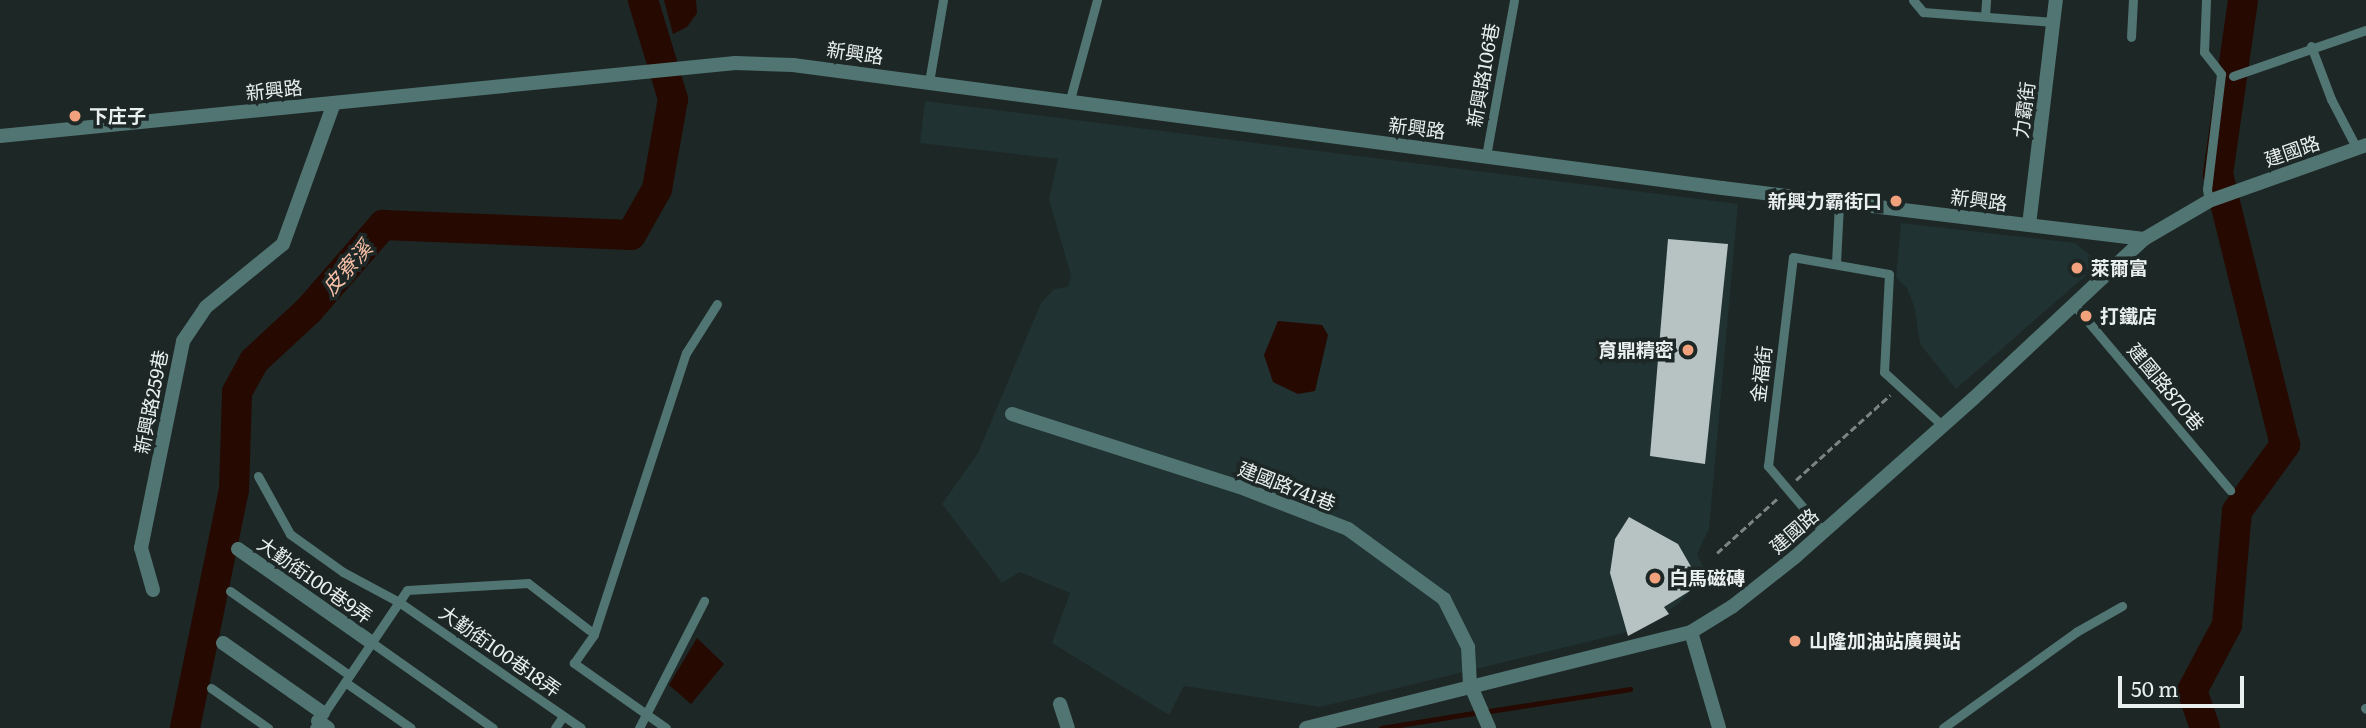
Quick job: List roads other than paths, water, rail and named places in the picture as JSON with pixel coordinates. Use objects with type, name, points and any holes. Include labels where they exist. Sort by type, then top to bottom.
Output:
[{"type":"street","name":"力霸街","points":[[2029,225],[2056,0]]},
{"type":"street","name":"新興路","points":[[0,136],[685,68],[793,65],[1839,203],[2144,239]]},
{"type":"street","name":"新興路259巷","points":[[153,590],[141,548],[183,341],[206,307],[283,244],[334,103]]},
{"type":"street","name":"建國路","points":[[1306,728],[1470,684],[1691,632],[1733,606],[1824,532],[1943,426],[2144,239],[2220,197],[2362,147]]},
{"type":"street","name":"建國路741巷","points":[[1012,414],[1245,489],[1348,529],[1444,599],[1468,647],[1470,684]]},
{"type":"street","name":"大勤街100巷9弄","points":[[238,550],[371,642]]},
{"type":"street","points":[[1691,632],[1718,728]]},
{"type":"street","points":[[223,643],[321,723]]},
{"type":"street","points":[[1470,684],[1489,728]]},
{"type":"street","points":[[1060,704],[1068,728]]},
{"type":"lane","points":[[929,82],[943,0]]},
{"type":"lane","points":[[1069,103],[1097,0]]},
{"type":"lane","name":"新興路106巷","points":[[1486,156],[1514,0]]},
{"type":"lane","points":[[1913,0],[1923,12],[2054,22]]},
{"type":"lane","points":[[1985,16],[1986,0]]},
{"type":"lane","points":[[2131,37],[2133,0]]},
{"type":"lane","points":[[2206,0],[2204,52],[2221,74],[2207,189],[2220,197]]},
{"type":"lane","points":[[2233,76],[2311,46],[2366,30]]},
{"type":"lane","points":[[2311,46],[2331,99],[2362,147]]},
{"type":"lane","points":[[1839,203],[1836,263],[1889,274],[1884,372],[1943,426]]},
{"type":"lane","name":"金福街","points":[[1824,532],[1768,466],[1793,257],[1836,263]]},
{"type":"lane","points":[[666,728],[649,713],[573,663],[594,634],[686,353],[717,304]]},
{"type":"lane","name":"建國路870巷","points":[[2074,306],[2230,490]]},
{"type":"lane","name":"大勤街100巷18弄","points":[[258,476],[290,534],[343,572],[399,602],[581,728]]},
{"type":"lane","points":[[321,723],[347,678],[407,590],[528,583],[589,630]]},
{"type":"lane","points":[[230,592],[411,728]]},
{"type":"lane","points":[[639,728],[704,601]]},
{"type":"lane","points":[[1943,728],[2076,632],[2122,606]]},
{"type":"lane","points":[[371,642],[493,728]]},
{"type":"lane","points":[[211,688],[268,728]]},
{"type":"lane","points":[[555,728],[563,716]]},
{"type":"waterway","name":"皮寮溪","points":[[185,728],[234,490],[237,392],[254,361],[309,310],[383,225],[631,235],[657,189],[673,99],[643,0]]},
{"type":"waterway","points":[[2205,728],[2192,691],[2227,625],[2237,511],[2285,445],[2218,174],[2243,0]]},
{"type":"waterway","points":[[1483,712],[1630,689]]},
{"type":"waterway","points":[[1381,728],[1480,712]]},
{"type":"place","name":"下庄子","points":[[75,116]]},
{"type":"place","name":"新興力霸街口","points":[[1896,201]]},
{"type":"place","name":"萊爾富","points":[[2077,268]]},
{"type":"place","name":"打鐵店","points":[[2086,316]]},
{"type":"place","name":"育鼎精密","points":[[1688,350]]},
{"type":"place","name":"白馬磁磚","points":[[1655,578]]},
{"type":"place","name":"山隆加油站廣興站","points":[[1795,641]]}]
